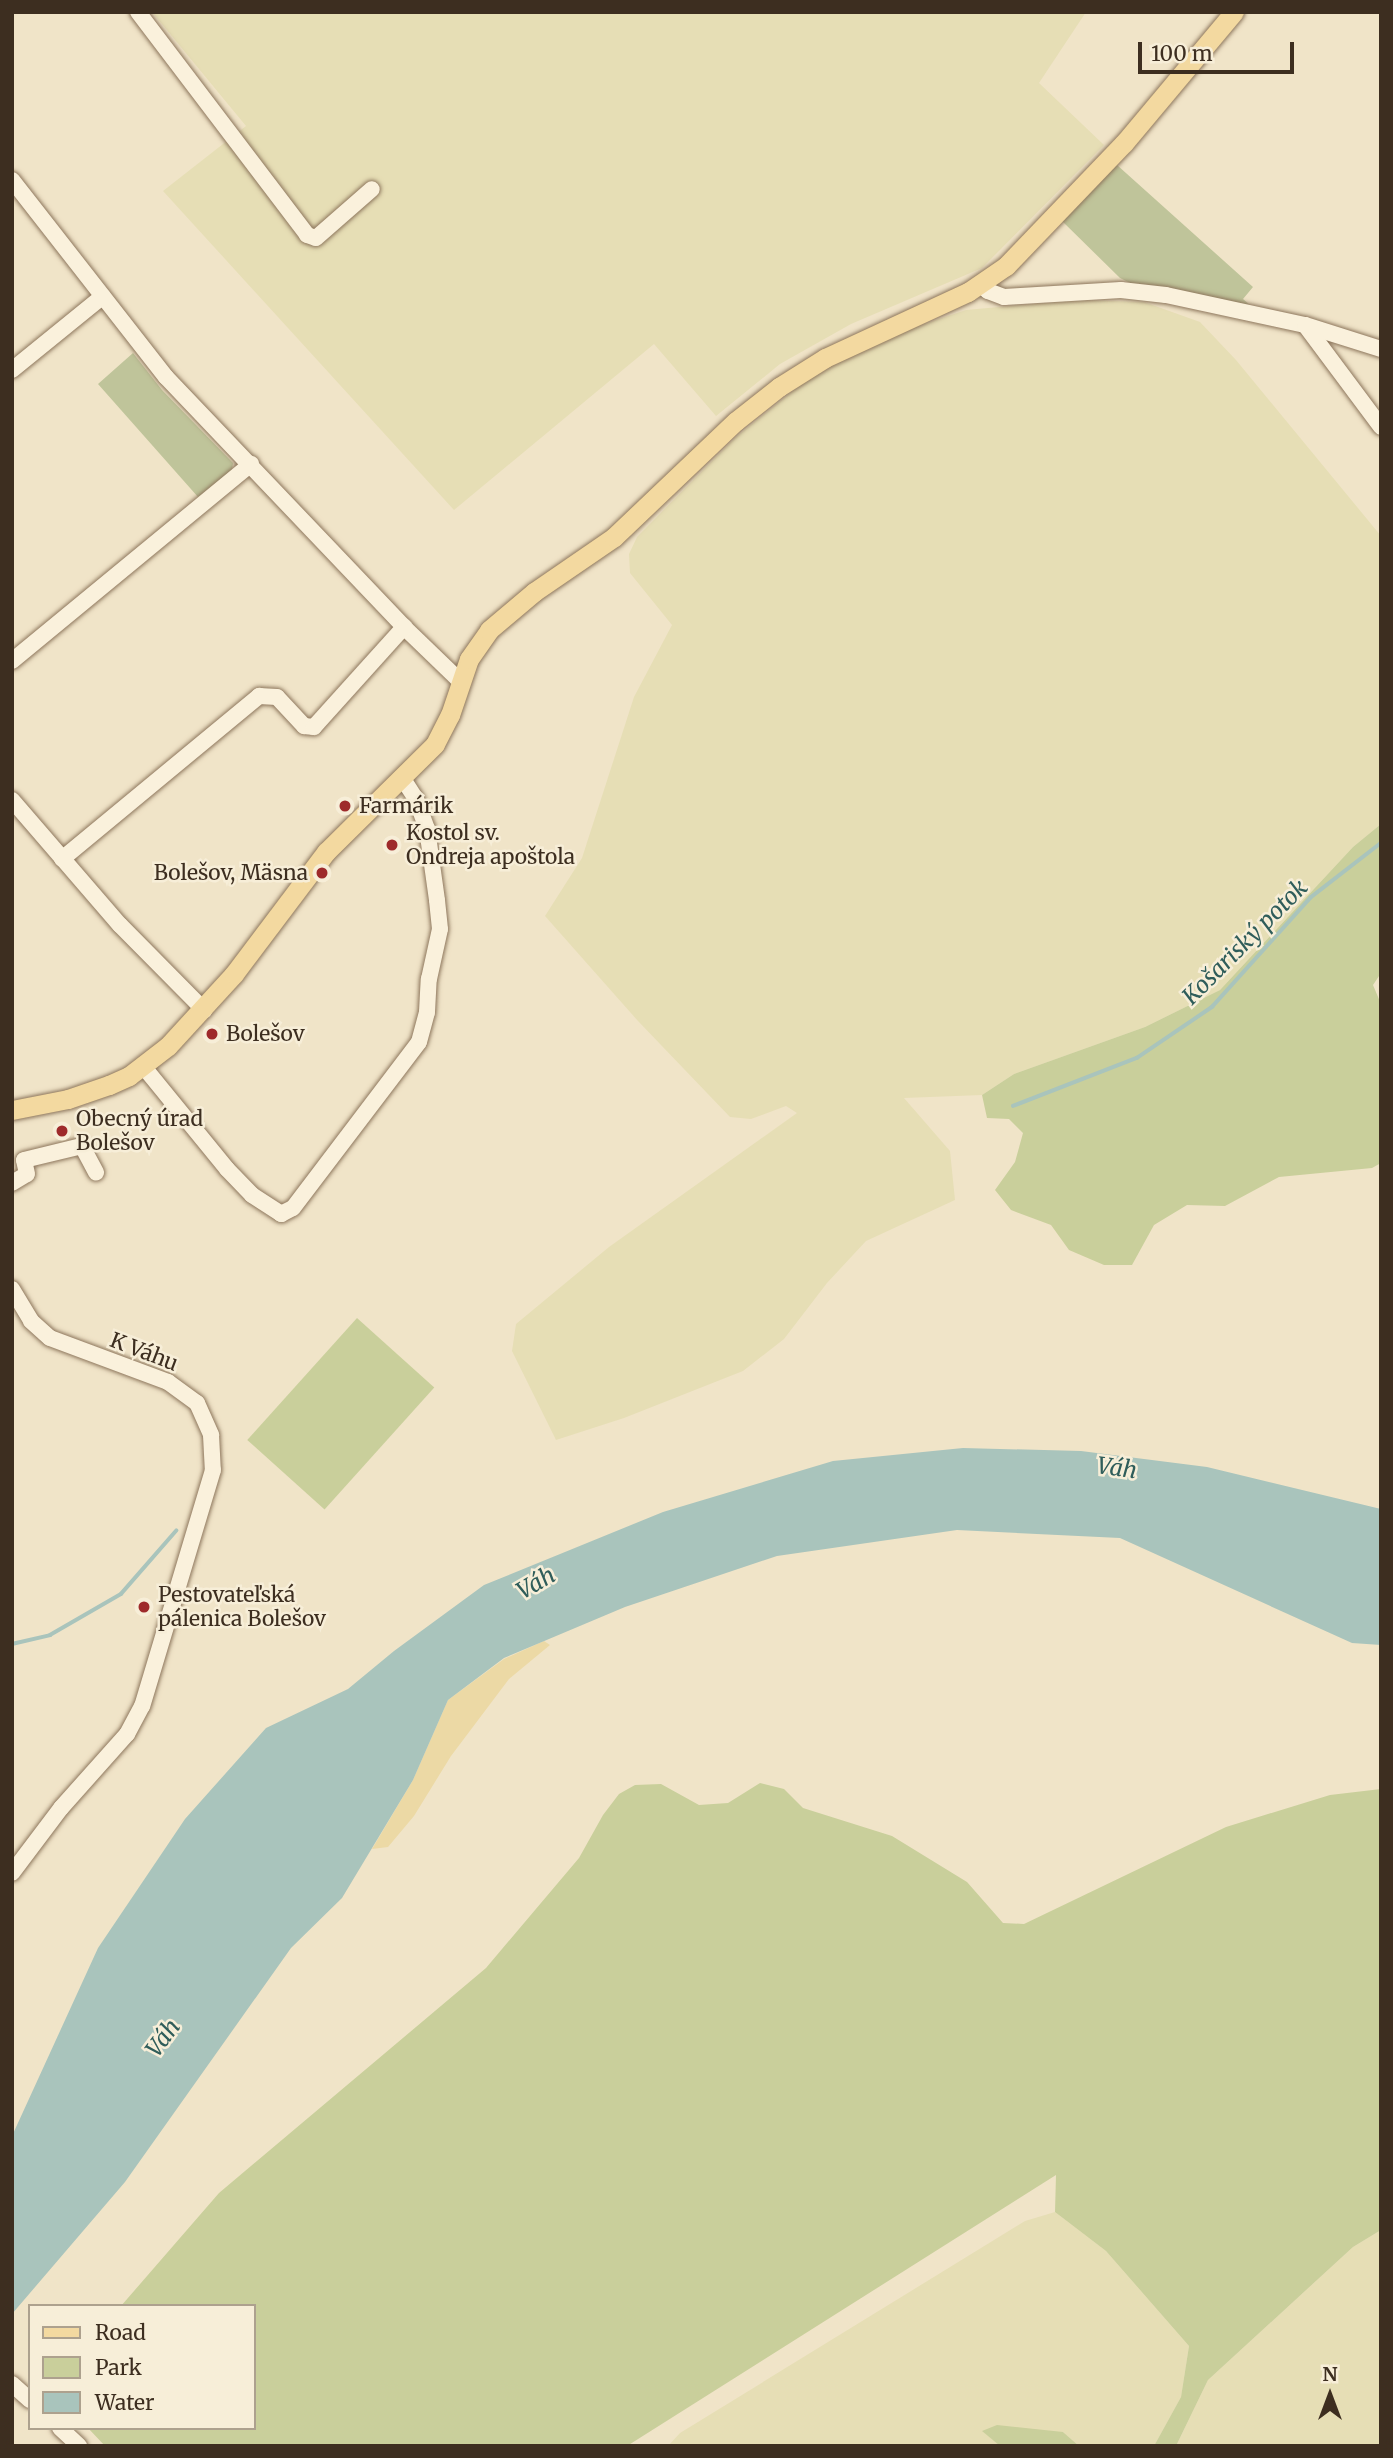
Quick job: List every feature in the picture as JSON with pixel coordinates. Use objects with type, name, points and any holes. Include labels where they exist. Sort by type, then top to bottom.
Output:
[{"type":"main road","points":[[12,1110],[72,1098],[119,1081],[143,1066],[204,1010],[326,852],[436,744],[444,730],[472,652],[489,630],[534,592],[588,556],[636,518],[758,403],[825,358],[981,285],[1019,253],[1124,143],[1234,12]]},
{"type":"street","points":[[138,12],[307,235],[316,238],[372,189]]},
{"type":"street","points":[[12,180],[166,377],[404,627],[460,681]]},
{"type":"street","points":[[981,285],[1004,297],[1121,290],[1150,292],[1305,325],[1381,349]]},
{"type":"street","points":[[12,370],[103,296]]},
{"type":"street","points":[[1305,325],[1381,427]]},
{"type":"street","points":[[12,661],[251,464]]},
{"type":"street","points":[[62,859],[259,696],[277,697],[304,726],[314,727],[404,627]]},
{"type":"street","points":[[143,1066],[227,1169],[252,1195],[281,1214],[293,1208],[419,1042],[427,1012],[429,979],[440,929],[428,830],[416,799],[403,779]]},
{"type":"street","points":[[12,800],[62,859],[204,1010]]},
{"type":"street","points":[[12,1183],[27,1174],[24,1160],[82,1146],[96,1172]]},
{"type":"street","name":"K Váhu","points":[[12,1289],[31,1321],[50,1338],[167,1382],[197,1403],[205,1416],[211,1435],[213,1462],[198,1526],[158,1659],[134,1721],[116,1748],[61,1808],[12,1873]]},
{"type":"street","points":[[12,2384],[28,2398]]},
{"type":"street","points":[[62,2430],[79,2446]]},
{"type":"shaded area","points":[[152,12],[1086,12],[1039,83],[1104,145],[982,268],[851,324],[780,364],[716,416],[654,344],[454,510],[163,191],[246,126]]},
{"type":"shaded area","points":[[1077,300],[1144,302],[1200,322],[1236,360],[1381,536],[1381,824],[1353,847],[1220,990],[1145,1027],[1014,1074],[982,1095],[904,1098],[950,1151],[955,1200],[866,1241],[827,1283],[784,1339],[743,1371],[624,1418],[556,1440],[512,1351],[516,1324],[609,1247],[797,1113],[786,1106],[751,1119],[730,1117],[638,1021],[545,916],[582,858],[634,697],[672,625],[630,573],[629,554],[637,537],[735,438],[811,376],[903,331],[966,310]]},
{"type":"shaded area","points":[[1055,2212],[1106,2251],[1189,2346],[1181,2397],[1154,2446],[1079,2446],[1063,2432],[983,2431],[1000,2446],[668,2446],[680,2433],[1025,2221]]},
{"type":"shaded area","points":[[1381,2230],[1381,2446],[1176,2446],[1208,2380],[1353,2247]]},
{"type":"green space","points":[[1117,165],[1253,287],[1243,299],[1250,305],[1132,284],[1120,278],[1062,221]]},
{"type":"green space","points":[[133,353],[162,390],[233,463],[232,470],[198,497],[98,384]]},
{"type":"green space","points":[[1381,824],[1381,973],[1373,985],[1381,1004],[1381,1163],[1372,1168],[1279,1177],[1225,1206],[1187,1205],[1154,1225],[1132,1265],[1104,1265],[1069,1250],[1051,1225],[1011,1210],[995,1190],[1015,1162],[1023,1133],[1009,1119],[987,1118],[982,1095],[1014,1074],[1145,1027],[1220,990],[1353,847]]},
{"type":"green space","points":[[357,1318],[434,1388],[325,1509],[247,1440]]},
{"type":"green space","points":[[760,1783],[784,1789],[803,1808],[892,1836],[967,1882],[1003,1923],[1024,1924],[1226,1827],[1330,1795],[1381,1789],[1381,2230],[1353,2247],[1208,2380],[1176,2446],[1154,2446],[1181,2397],[1189,2346],[1106,2251],[1055,2212],[1056,2175],[627,2446],[105,2446],[90,2430],[256,2430],[256,2304],[123,2304],[219,2193],[486,1968],[579,1858],[603,1815],[619,1794],[635,1785],[661,1784],[699,1805],[728,1803]]},
{"type":"green space","points":[[997,2425],[1063,2432],[1079,2446],[1000,2446],[982,2431]]},
{"type":"sand","points":[[544,1641],[550,1645],[509,1679],[451,1756],[414,1816],[388,1847],[372,1849],[413,1780],[448,1700],[504,1659]]},
{"type":"water","name":"Váh","points":[[963,1448],[1081,1451],[1207,1467],[1381,1509],[1381,1645],[1352,1643],[1120,1538],[957,1530],[777,1556],[625,1607],[504,1658],[448,1700],[413,1780],[342,1898],[291,1948],[125,2182],[12,2314],[12,2136],[98,1948],[185,1819],[266,1728],[348,1689],[394,1651],[484,1585],[663,1512],[833,1461]]},
{"type":"waterway","name":"Košariský potok","points":[[1013,1106],[1137,1058],[1212,1007],[1310,898],[1381,843]]},
{"type":"waterway","points":[[12,1644],[50,1635],[121,1594],[176,1531]]},
{"type":"place","name":"Farmárik","points":[[345,806]]},
{"type":"place","name":"Kostol sv. Ondreja apoštola","points":[[392,845]]},
{"type":"place","name":"Bolešov, Mäsna","points":[[322,873]]},
{"type":"place","name":"Bolešov","points":[[212,1034]]},
{"type":"place","name":"Obecný úrad Bolešov","points":[[62,1131]]},
{"type":"place","name":"Pestovateľská pálenica Bolešov","points":[[144,1607]]}]
